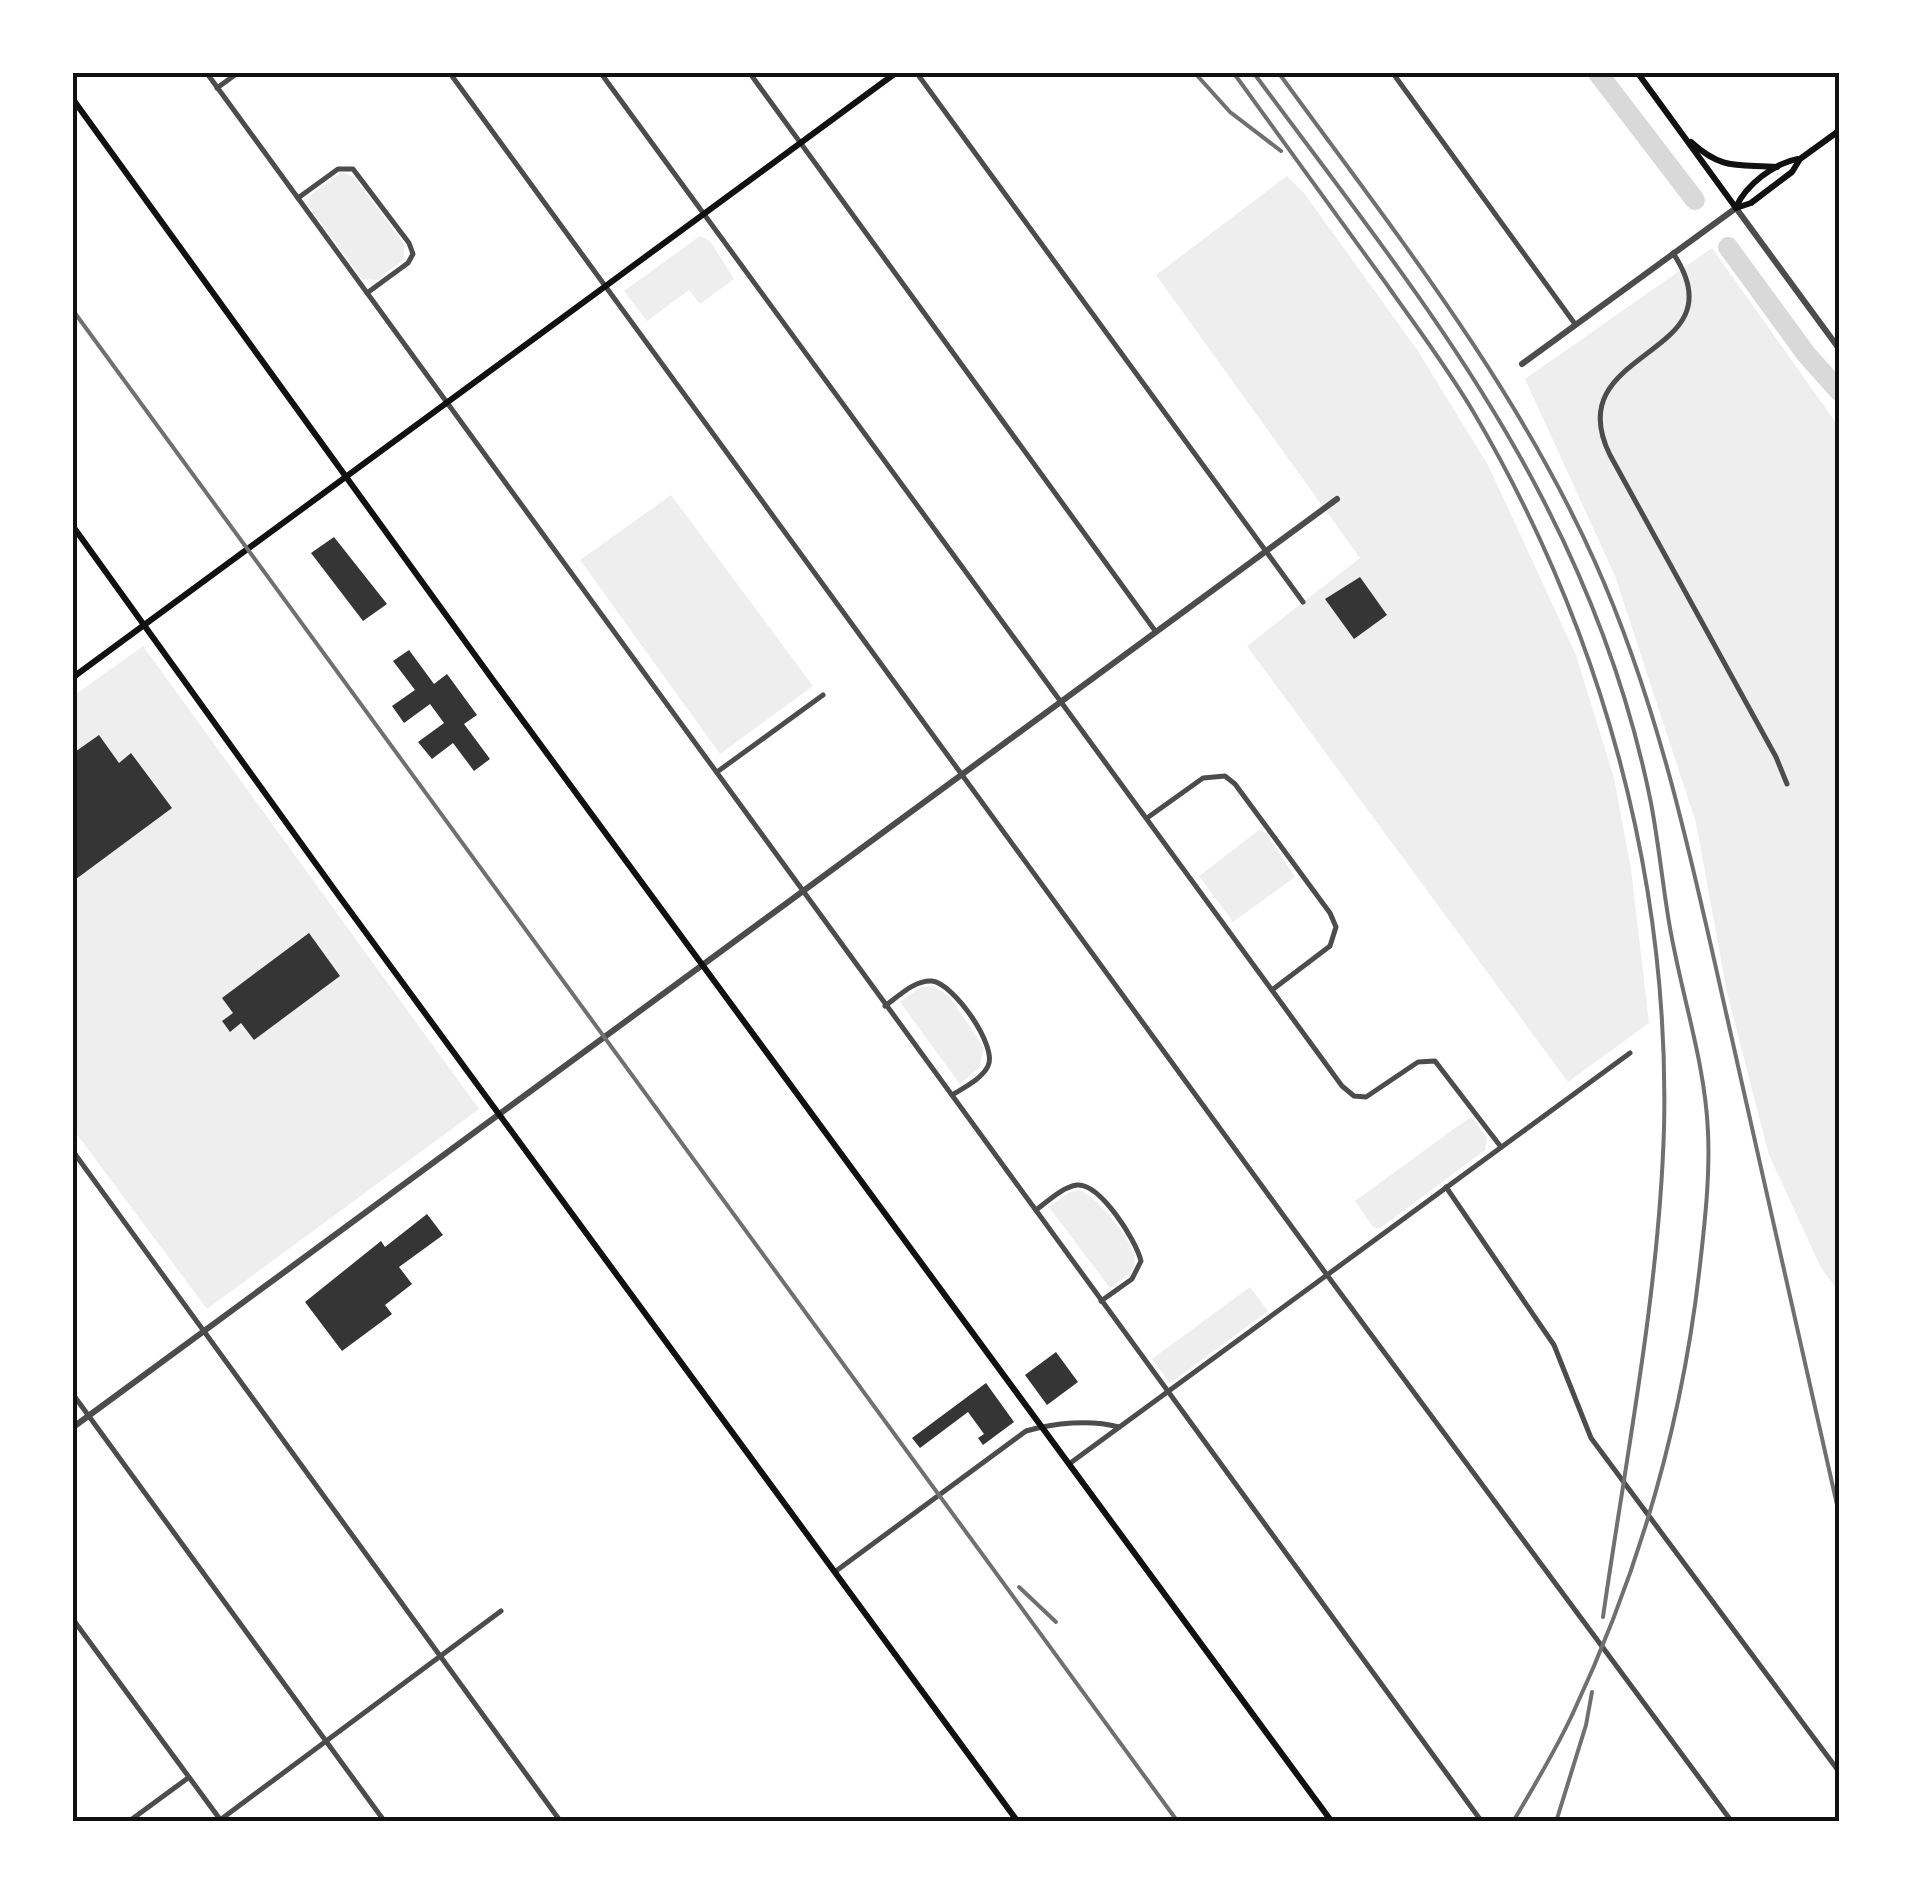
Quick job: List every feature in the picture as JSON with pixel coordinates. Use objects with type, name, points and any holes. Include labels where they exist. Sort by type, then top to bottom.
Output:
[{"type":"main road","points":[[72,678],[896,72]]},
{"type":"main road","points":[[1637,72],[1736,208]]},
{"type":"main road","points":[[72,98],[1332,1822]]},
{"type":"main road","points":[[1679,130],[1717,162],[1746,168],[1776,168]]},
{"type":"main road","points":[[1736,208],[1751,203],[1840,130]]},
{"type":"main road","points":[[1736,208],[1743,192],[1785,161],[1800,159]]},
{"type":"main road","points":[[72,525],[1018,1822]]},
{"type":"street","points":[[206,72],[1482,1822]]},
{"type":"street","points":[[217,88],[239,72]]},
{"type":"street","points":[[449,72],[1327,1275],[1732,1822]]},
{"type":"street","points":[[600,72],[1348,1092],[1366,1097],[1418,1062],[1434,1061],[1501,1147]]},
{"type":"street","points":[[749,72],[1157,632]]},
{"type":"street","points":[[916,72],[1304,602]]},
{"type":"street","points":[[1392,72],[1575,324]]},
{"type":"street","points":[[298,198],[338,169],[353,169],[410,244],[413,254],[408,263],[367,293]]},
{"type":"street","points":[[1522,364],[1736,208],[1840,350]]},
{"type":"street","points":[[1673,253],[1688,280],[1689,310],[1685,320],[1618,377],[1605,394],[1600,429],[1787,784]]},
{"type":"street","points":[[72,1428],[1337,498]]},
{"type":"street","points":[[717,772],[823,695]]},
{"type":"street","points":[[1147,818],[1204,778],[1225,776],[1304,877],[1330,913],[1336,934],[1330,946],[1272,990]]},
{"type":"street","points":[[885,1006],[927,981],[941,983],[952,992],[990,1051],[986,1070],[952,1096]]},
{"type":"street","points":[[1069,1464],[1630,1053]]},
{"type":"street","points":[[72,1150],[561,1822]]},
{"type":"street","points":[[1036,1210],[1075,1185],[1088,1186],[1101,1196],[1136,1245],[1141,1261],[1132,1279],[1101,1301]]},
{"type":"street","points":[[1446,1187],[1554,1345],[1592,1438],[1840,1773]]},
{"type":"street","points":[[72,1393],[385,1822]]},
{"type":"street","points":[[836,1572],[1026,1431],[1042,1426],[1106,1424],[1119,1428]]},
{"type":"street","points":[[72,1618],[221,1821],[500,1611]]},
{"type":"street","points":[[128,1822],[188,1778]]},
{"type":"shaded area","points":[[342,172],[354,177],[404,244],[404,259],[377,280],[362,279],[307,204],[312,194]]},
{"type":"shaded area","points":[[1287,176],[1304,193],[1418,351],[1489,467],[1576,655],[1614,778],[1631,869],[1649,1023],[1568,1082],[1247,646],[1360,558],[1156,275]]},
{"type":"shaded area","points":[[700,236],[710,241],[734,279],[700,304],[689,290],[647,321],[624,291]]},
{"type":"shaded area","points":[[1712,248],[1839,427],[1839,1292],[1821,1268],[1769,1155],[1727,993],[1696,823],[1615,576],[1525,379]]},
{"type":"shaded area","points":[[671,495],[813,686],[720,754],[580,560]]},
{"type":"shaded area","points":[[143,646],[479,1109],[207,1309],[73,1129],[72,697]]},
{"type":"shaded area","points":[[1259,830],[1266,833],[1295,877],[1233,922],[1199,876]]},
{"type":"shaded area","points":[[933,986],[949,996],[984,1048],[979,1068],[960,1084],[900,1002],[921,987]]},
{"type":"shaded area","points":[[1469,1118],[1487,1138],[1485,1150],[1379,1229],[1373,1227],[1355,1201]]},
{"type":"shaded area","points":[[1079,1190],[1096,1201],[1131,1247],[1134,1266],[1110,1288],[1049,1207]]},
{"type":"shaded area","points":[[1250,1287],[1268,1311],[1170,1383],[1152,1359]]},
{"type":"building","points":[[334,537],[387,604],[363,621],[311,553]]},
{"type":"building","points":[[1360,577],[1387,615],[1354,639],[1325,599]]},
{"type":"building","points":[[409,650],[434,684],[447,674],[477,715],[464,724],[490,759],[474,771],[453,743],[432,759],[418,742],[444,723],[430,704],[404,723],[392,706],[415,690],[393,661]]},
{"type":"building","points":[[99,735],[119,763],[131,753],[172,808],[72,882],[72,754]]},
{"type":"building","points":[[309,933],[340,976],[254,1040],[241,1023],[230,1032],[222,1021],[233,1013],[222,998]]},
{"type":"building","points":[[427,1214],[443,1235],[399,1267],[412,1284],[385,1305],[392,1314],[342,1351],[305,1302],[381,1241],[385,1247]]},
{"type":"building","points":[[1056,1352],[1078,1382],[1047,1405],[1025,1375]]},
{"type":"building","points":[[986,1383],[1014,1422],[983,1445],[978,1438],[984,1434],[968,1412],[920,1448],[912,1438]]},
{"type":"waterway","points":[[1597,72],[1695,200]]},
{"type":"waterway","points":[[1728,247],[1806,354],[1840,392]]},
{"type":"railway","points":[[1194,72],[1230,112],[1281,151]]},
{"type":"railway","points":[[1233,72],[1474,413],[1519,495],[1558,581],[1592,668],[1619,758],[1640,849],[1655,942],[1663,1035],[1664,1129],[1649,1313],[1603,1617]]},
{"type":"railway","points":[[1253,72],[1404,276],[1475,381],[1538,490],[1575,565],[1606,642],[1642,762],[1673,943],[1702,1078],[1708,1182],[1692,1323],[1670,1437],[1638,1550],[1597,1660],[1559,1741],[1513,1822]]},
{"type":"railway","points":[[1278,72],[1408,249],[1490,370],[1563,496],[1618,617],[1656,729],[1687,843],[1840,1518]]},
{"type":"railway","points":[[72,309],[1178,1822]]},
{"type":"railway","points":[[1019,1587],[1056,1622]]},
{"type":"railway","points":[[1556,1822],[1586,1725],[1592,1692]]}]
